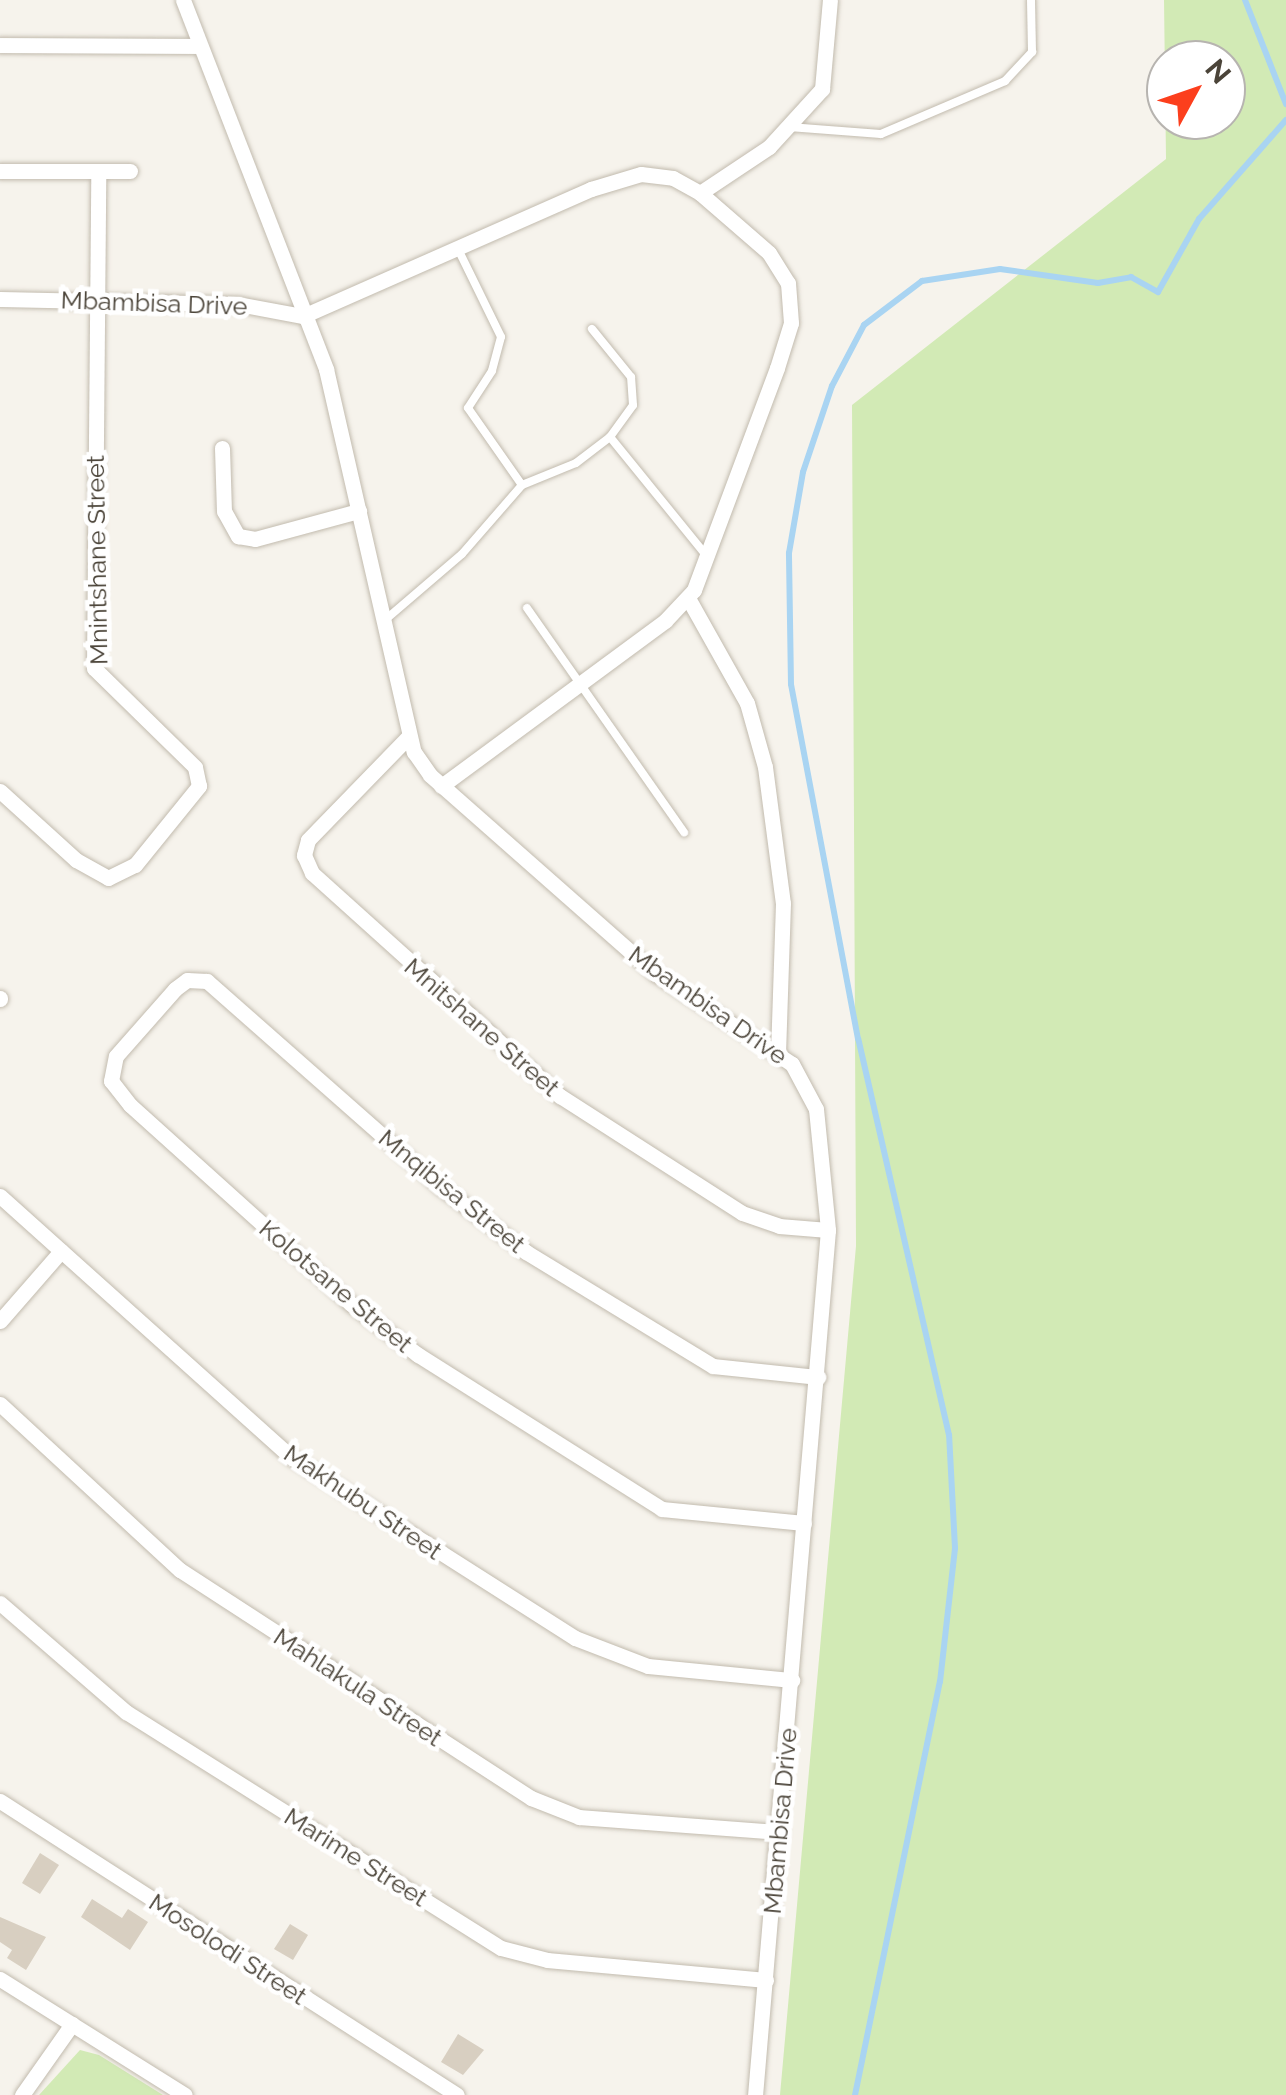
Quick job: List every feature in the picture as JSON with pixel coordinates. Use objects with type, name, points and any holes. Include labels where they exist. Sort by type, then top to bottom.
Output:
[{"type":"street","points":[[183,0],[303,316],[458,247],[641,174],[673,178],[700,193],[777,262],[788,283],[791,322],[710,560],[688,598],[581,684],[441,786]]},
{"type":"street","points":[[700,193],[789,127],[822,90],[830,0]]},
{"type":"street","points":[[0,46],[198,46]]},
{"type":"street","points":[[0,171],[130,171]]},
{"type":"street","name":"Mnintshane Street","points":[[0,792],[91,872],[122,875],[187,808],[200,776],[94,668],[98,172]]},
{"type":"street","name":"Mbambisa Drive","points":[[0,299],[238,304],[303,316],[326,370],[409,736],[441,786],[656,974],[778,1053],[803,1075],[816,1108],[828,1230],[755,2095]]},
{"type":"street","points":[[222,448],[224,510],[238,536],[254,539],[359,512]]},
{"type":"street","points":[[688,598],[748,703],[765,767],[783,903],[778,1053]]},
{"type":"street","name":"Mnitshane Street","points":[[409,736],[308,840],[304,854],[312,872],[560,1096],[742,1213],[779,1226],[828,1230]]},
{"type":"street","name":"Mnqibisa Street","points":[[174,989],[198,977],[220,989],[472,1213],[694,1356],[728,1370],[818,1377]]},
{"type":"street","name":"Kolotsane Street","points":[[174,989],[116,1056],[110,1072],[115,1090],[351,1304],[418,1355],[662,1510],[804,1523]]},
{"type":"street","name":"Makhubu Street","points":[[0,1196],[292,1457],[575,1638],[648,1666],[792,1680]]},
{"type":"street","points":[[0,1320],[61,1251]]},
{"type":"street","name":"Mahlakula Street","points":[[0,1404],[180,1570],[531,1798],[579,1816],[778,1832]]},
{"type":"street","name":"Marime Street","points":[[0,1603],[126,1712],[501,1948],[547,1960],[766,1980]]},
{"type":"street","name":"Mosolodi Street","points":[[1,1806],[457,2095]]},
{"type":"street","points":[[0,1978],[185,2095]]},
{"type":"street","points":[[22,2095],[72,2024]]},
{"type":"lane","points":[[789,127],[881,134],[1005,81],[1032,52],[1032,0]]},
{"type":"lane","points":[[458,247],[501,337],[492,372],[468,408],[522,485]]},
{"type":"lane","points":[[385,620],[462,554],[522,485],[576,463],[610,438],[637,389],[592,329]]},
{"type":"lane","points":[[610,438],[710,560]]},
{"type":"lane","points":[[527,608],[684,832]]},
{"type":"green space","points":[[1164,0],[1286,0],[1286,2095],[780,2095],[856,1246],[852,405],[1166,159],[1166,140],[1246,140],[1246,40],[1165,40]]},
{"type":"green space","points":[[80,2050],[99,2055],[163,2095],[39,2095]]},
{"type":"building","points":[[40,1853],[59,1865],[40,1894],[22,1883]]},
{"type":"building","points":[[92,1899],[122,1918],[128,1909],[148,1922],[130,1950],[81,1917]]},
{"type":"building","points":[[0,1917],[46,1937],[26,1970],[7,1958],[12,1950],[0,1942]]},
{"type":"building","points":[[290,1924],[308,1935],[293,1960],[274,1949]]},
{"type":"building","points":[[458,2034],[484,2050],[463,2075],[441,2062]]},
{"type":"waterway","points":[[1245,0],[1286,104]]},
{"type":"waterway","points":[[855,2095],[940,1682],[955,1548],[949,1435],[858,1039],[791,684],[789,553],[803,472],[832,386],[864,325],[922,281],[1000,269],[1098,283],[1131,277],[1158,292],[1199,219],[1286,120]]}]
